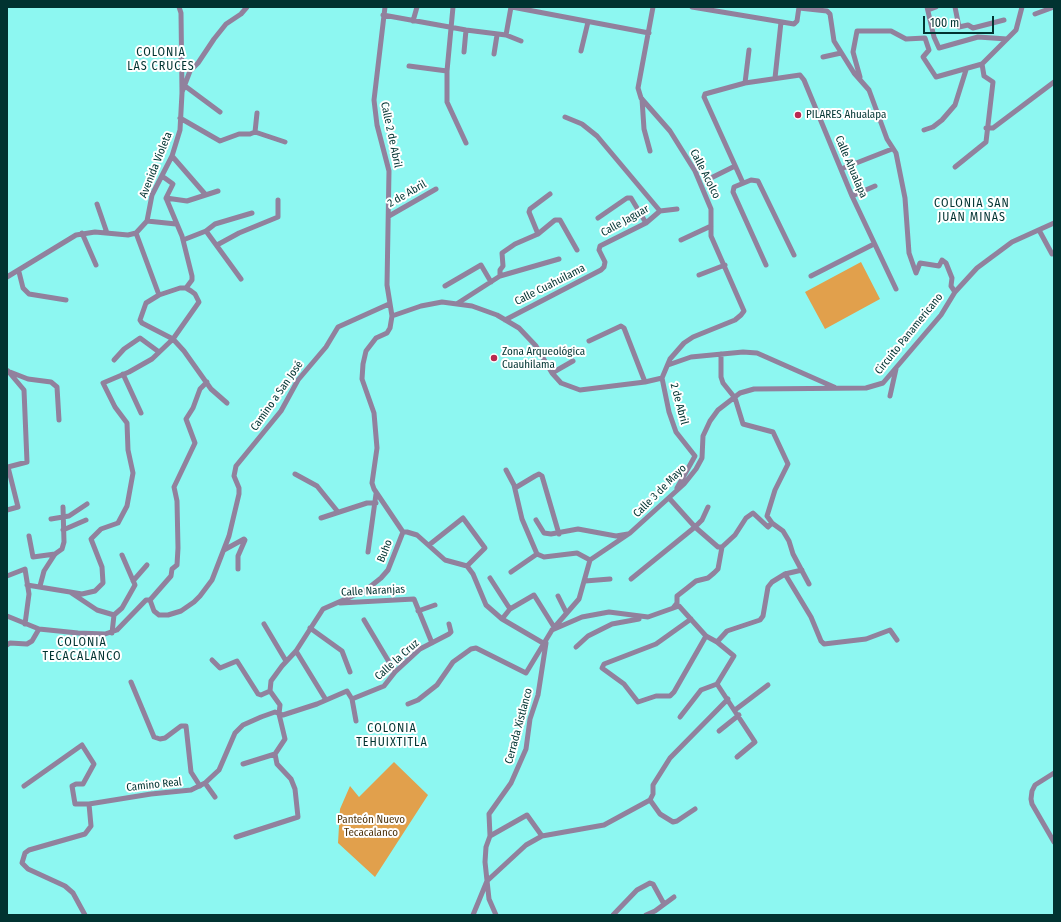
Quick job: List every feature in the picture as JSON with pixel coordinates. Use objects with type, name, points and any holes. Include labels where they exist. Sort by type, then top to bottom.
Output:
[{"type":"street","points":[[179,7],[181,13],[182,93]]},
{"type":"street","points":[[182,93],[190,71],[198,63],[214,39],[226,24],[241,14],[247,7]]},
{"type":"street","name":"Calle 2 de Abril","points":[[385,7],[374,100],[377,126],[389,163],[387,285],[392,316]]},
{"type":"street","points":[[413,21],[416,7]]},
{"type":"street","points":[[453,7],[447,71],[448,102],[466,143]]},
{"type":"street","points":[[506,35],[512,7],[650,33]]},
{"type":"street","points":[[650,151],[644,129],[641,98],[638,88],[650,33],[653,7]]},
{"type":"street","points":[[692,7],[781,22],[796,23],[799,8],[829,12],[834,41],[854,73],[869,90],[892,149],[896,153],[905,198],[909,253],[916,273],[920,263],[939,266],[942,260],[946,263],[952,278],[951,286],[955,292]]},
{"type":"street","points":[[936,7],[927,8],[934,37],[940,48],[978,37],[1007,39]]},
{"type":"street","points":[[955,7],[959,28],[968,25],[973,28],[1004,20]]},
{"type":"street","points":[[926,38],[929,50],[923,57],[936,78],[966,70],[982,64],[1016,30],[1022,7]]},
{"type":"street","points":[[1035,14],[1046,8],[1054,7]]},
{"type":"street","points":[[383,16],[497,35],[506,35],[521,41]]},
{"type":"street","points":[[581,52],[588,22]]},
{"type":"street","points":[[775,78],[781,22]]},
{"type":"street","points":[[464,52],[466,30]]},
{"type":"street","points":[[860,79],[853,52],[857,31],[891,31],[906,39],[934,37]]},
{"type":"street","points":[[494,54],[497,35]]},
{"type":"street","points":[[745,83],[749,50]]},
{"type":"street","points":[[823,57],[841,54]]},
{"type":"street","points":[[181,59],[190,71]]},
{"type":"street","points":[[955,167],[984,144],[993,82],[984,76],[982,64]]},
{"type":"street","points":[[409,66],[447,71]]},
{"type":"street","points":[[924,130],[933,127],[942,120],[955,105],[966,70]]},
{"type":"street","name":"Calle Ahualapa","points":[[735,166],[704,94],[745,83],[800,75],[804,80],[852,196],[896,289]]},
{"type":"street","points":[[986,128],[993,128],[1054,82]]},
{"type":"street","points":[[185,86],[220,112]]},
{"type":"street","name":"Avenida Violeta","points":[[136,233],[147,220],[152,195],[172,156],[180,130],[182,93]]},
{"type":"street","name":"Calle Acolco","points":[[641,98],[670,132],[695,171],[711,209],[711,236],[744,310],[741,316],[734,320],[692,337],[678,350],[668,365]]},
{"type":"street","points":[[255,132],[258,113]]},
{"type":"street","points":[[565,117],[582,124],[597,136],[660,211],[677,209]]},
{"type":"street","points":[[180,118],[220,141],[239,134],[250,134],[255,132],[285,142]]},
{"type":"street","points":[[841,169],[892,149]]},
{"type":"street","points":[[172,156],[205,194]]},
{"type":"street","points":[[713,176],[735,166],[743,183]]},
{"type":"street","points":[[162,176],[173,184],[166,198],[176,224],[180,229],[192,280],[186,288]]},
{"type":"street","points":[[766,265],[733,192],[734,187],[754,179],[758,181],[794,255]]},
{"type":"street","points":[[852,196],[875,186]]},
{"type":"street","name":"2 de Abril","points":[[389,216],[436,189]]},
{"type":"street","points":[[166,198],[187,201],[218,191]]},
{"type":"street","points":[[538,234],[529,212],[530,208],[550,194]]},
{"type":"street","points":[[598,218],[627,198],[631,198],[646,223]]},
{"type":"street","points":[[217,245],[239,233],[278,217],[278,200]]},
{"type":"street","points":[[97,204],[107,233]]},
{"type":"street","name":"Calle Jaguar","points":[[604,267],[604,262],[598,248],[646,223],[660,211]]},
{"type":"street","points":[[183,240],[206,231],[215,224],[252,213]]},
{"type":"street","points":[[147,220],[176,224]]},
{"type":"street","points":[[500,276],[500,270],[503,266],[502,253],[515,244],[538,234],[555,220],[560,220],[577,250]]},
{"type":"street","name":"Circuito Panamericano","points":[[668,365],[691,357],[743,352],[764,355],[836,388],[866,388],[883,382],[941,315],[955,292],[977,268],[1012,242],[1054,223]]},
{"type":"street","points":[[681,240],[711,226]]},
{"type":"street","points":[[1039,230],[1052,254]]},
{"type":"street","points":[[206,231],[241,278]]},
{"type":"street","points":[[82,233],[96,265]]},
{"type":"street","points":[[7,277],[19,272],[50,249],[82,233],[107,233],[123,235],[136,233],[158,295]]},
{"type":"street","points":[[811,276],[874,244]]},
{"type":"street","points":[[458,303],[500,276],[559,259]]},
{"type":"street","points":[[445,286],[480,265],[491,282]]},
{"type":"street","points":[[699,275],[725,265]]},
{"type":"street","name":"Calle Cuahuilama","points":[[505,320],[604,267]]},
{"type":"street","points":[[19,272],[23,288],[29,294],[66,300]]},
{"type":"street","points":[[27,585],[82,594],[95,591],[103,583],[102,567],[91,539],[101,529],[118,522],[127,506],[133,473],[128,450],[127,423],[115,407],[103,383],[152,358],[172,339],[198,302],[195,294],[186,288],[180,288],[158,295],[146,303],[140,320],[142,323],[172,339],[184,351],[211,389],[227,403]]},
{"type":"street","points":[[392,316],[421,306],[442,302],[472,306],[505,320],[519,328],[528,337],[552,373],[561,383],[580,390],[645,382],[662,378],[668,365]]},
{"type":"street","name":"Camino a San José","points":[[150,600],[152,607],[159,614],[168,615],[181,611],[200,596],[212,580],[224,550],[239,494],[239,488],[234,476],[236,466],[281,411],[298,380],[326,347],[338,327],[389,304]]},
{"type":"street","name":"Buho","points":[[270,691],[272,681],[286,661],[296,651],[320,612],[366,590],[381,578],[388,570],[403,532],[376,494],[372,483],[377,448],[376,432],[374,413],[362,379],[362,364],[368,347],[376,338],[387,333],[390,328],[392,316]]},
{"type":"street","points":[[589,341],[621,326],[624,328],[645,382]]},
{"type":"street","points":[[114,360],[124,349],[140,338],[159,352]]},
{"type":"street","points":[[721,354],[721,376],[724,383],[735,398],[743,424],[773,432],[788,464],[778,481],[769,504],[767,516],[772,523],[783,531],[809,584]]},
{"type":"street","points":[[552,373],[573,361]]},
{"type":"street","points":[[890,396],[896,368]]},
{"type":"street","points":[[8,371],[28,379],[51,382],[57,387],[59,420]]},
{"type":"street","points":[[7,510],[18,507],[8,467],[27,462],[24,390],[8,371]]},
{"type":"street","points":[[123,374],[141,414]]},
{"type":"street","name":"2 de Abril","points":[[662,378],[669,412],[676,432],[695,456],[671,496]]},
{"type":"street","points":[[7,616],[38,629],[78,633],[112,633],[117,630],[141,603],[150,600],[171,576],[172,569],[177,564],[178,548],[177,501],[174,487],[195,443],[186,419],[193,408],[200,389],[206,382]]},
{"type":"street","name":"Calle 3 de Mayo","points":[[590,560],[630,534],[684,484],[702,458],[702,436],[710,421],[718,410],[740,393],[754,389],[836,388]]},
{"type":"street","points":[[408,704],[418,700],[437,685],[453,662],[471,649],[476,648],[526,673],[553,629],[566,612],[579,599],[590,560],[577,553],[544,557],[537,554],[522,519],[515,488],[506,470]]},
{"type":"street","points":[[295,474],[317,486],[338,512]]},
{"type":"street","points":[[515,488],[539,474],[542,476],[559,534]]},
{"type":"street","points":[[368,552],[376,503],[376,494]]},
{"type":"street","points":[[671,496],[695,527],[715,545],[722,547]]},
{"type":"street","points":[[320,518],[367,503],[376,503]]},
{"type":"street","points":[[51,518],[63,518],[69,516],[87,504]]},
{"type":"street","points":[[40,586],[44,572],[55,554],[62,549],[64,542],[63,507]]},
{"type":"street","points":[[631,579],[695,527],[702,520],[708,507]]},
{"type":"street","points":[[673,609],[677,603],[677,596],[686,588],[696,582],[708,578],[714,573],[718,568],[722,547],[734,535],[746,518],[752,513],[768,527],[772,523]]},
{"type":"street","points":[[429,545],[463,518],[485,548],[467,566]]},
{"type":"street","points":[[63,530],[86,520]]},
{"type":"street","points":[[536,520],[544,533],[559,534],[578,529],[610,535],[630,534]]},
{"type":"street","points":[[403,532],[417,535],[445,560],[467,566],[473,574],[486,605],[502,619],[545,642]]},
{"type":"street","points":[[29,536],[33,557],[55,554]]},
{"type":"street","points":[[224,550],[244,539],[245,540],[238,556],[238,569]]},
{"type":"street","points":[[511,572],[537,554]]},
{"type":"street","points":[[112,633],[114,615],[122,608],[135,584],[122,555]]},
{"type":"street","points":[[133,581],[147,565]]},
{"type":"street","points":[[7,576],[24,569],[27,585],[28,609],[25,624]]},
{"type":"street","points":[[717,642],[726,631],[760,620],[763,616],[768,587],[778,576],[802,570]]},
{"type":"street","points":[[784,574],[811,617],[821,641],[824,644],[866,639],[890,630],[897,640]]},
{"type":"street","points":[[490,578],[510,609]]},
{"type":"street","points":[[585,581],[610,580]]},
{"type":"street","points":[[70,592],[97,610],[114,615]]},
{"type":"street","points":[[502,619],[510,609],[534,594],[553,629]]},
{"type":"street","points":[[558,596],[566,612]]},
{"type":"street","name":"Calle Naranjas","points":[[335,604],[414,599],[432,643]]},
{"type":"street","points":[[418,611],[435,605]]},
{"type":"street","points":[[576,647],[588,636],[612,624],[648,617],[681,607],[706,636],[717,642],[734,656],[717,684],[701,690],[680,717]]},
{"type":"street","points":[[553,629],[582,617],[609,612],[648,617]]},
{"type":"street","points":[[691,619],[656,644],[602,666],[602,668],[624,684],[638,702],[656,696],[670,696],[674,692],[706,636]]},
{"type":"street","points":[[364,620],[395,672]]},
{"type":"street","points":[[264,624],[286,661]]},
{"type":"street","name":"Calle la Cruz","points":[[352,699],[381,688],[395,672],[420,650],[450,634],[449,624]]},
{"type":"street","points":[[310,628],[342,651],[350,672]]},
{"type":"street","points":[[7,645],[10,643],[27,644],[32,641],[38,629]]},
{"type":"street","name":"Cerrada Xistlanco","points":[[496,915],[489,899],[485,854],[490,836],[489,814],[511,783],[526,749],[530,719],[538,695],[545,642]]},
{"type":"street","points":[[296,651],[326,700]]},
{"type":"street","points":[[212,660],[220,668],[237,661],[258,694],[261,695],[270,691],[280,705],[279,714],[285,739],[275,754],[243,764]]},
{"type":"street","points":[[131,682],[154,737],[160,739],[164,738],[181,726],[186,726],[191,772],[200,786]]},
{"type":"street","points":[[717,684],[739,715],[755,742],[736,757]]},
{"type":"street","points":[[735,710],[768,685]]},
{"type":"street","points":[[279,714],[317,704],[348,691],[352,699],[356,721]]},
{"type":"street","points":[[473,915],[487,881],[526,845],[542,836],[604,825],[650,800],[653,794],[653,785],[670,758],[728,699]]},
{"type":"street","name":"Camino Real","points":[[89,804],[151,794],[191,790],[200,786],[219,770],[235,733],[243,725],[275,712],[279,714]]},
{"type":"street","points":[[719,731],[739,715]]},
{"type":"street","points":[[24,786],[82,745],[94,764],[83,784],[76,784],[72,786],[73,802],[77,805],[89,804],[91,826],[85,834],[29,850],[25,853],[22,863],[24,866],[65,886],[73,893],[85,915]]},
{"type":"street","points":[[236,837],[298,817],[295,789],[291,779],[277,764],[275,754]]},
{"type":"street","points":[[1054,773],[1035,785],[1032,791],[1031,799],[1032,804],[1054,842]]},
{"type":"street","points":[[205,783],[215,798]]},
{"type":"street","points":[[650,800],[660,814],[672,822],[677,821],[695,808]]},
{"type":"street","points":[[490,836],[528,814],[542,836]]},
{"type":"street","points":[[613,915],[633,894],[650,882],[653,884],[664,904]]},
{"type":"street","points":[[646,915],[655,911],[674,897]]},
{"type":"green space","points":[[861,262],[880,299],[825,329],[805,292]]},
{"type":"green space","name":"Panteón Nuevo Tecacalanco","points":[[394,762],[428,795],[375,877],[338,843],[340,809],[350,786],[359,797]]},
{"type":"place","name":"PILARES Ahualapa","points":[[798,115]]},
{"type":"place","name":"Zona Arqueológica Cuauhilama","points":[[494,358]]},
{"type":"district","name":"COLONIA LAS CRUCES","points":[[161,60]]},
{"type":"district","name":"COLONIA SAN JUAN MINAS","points":[[972,211]]},
{"type":"district","name":"COLONIA TECACALANCO","points":[[82,650]]},
{"type":"district","name":"COLONIA TEHUIXTITLA","points":[[392,736]]}]
